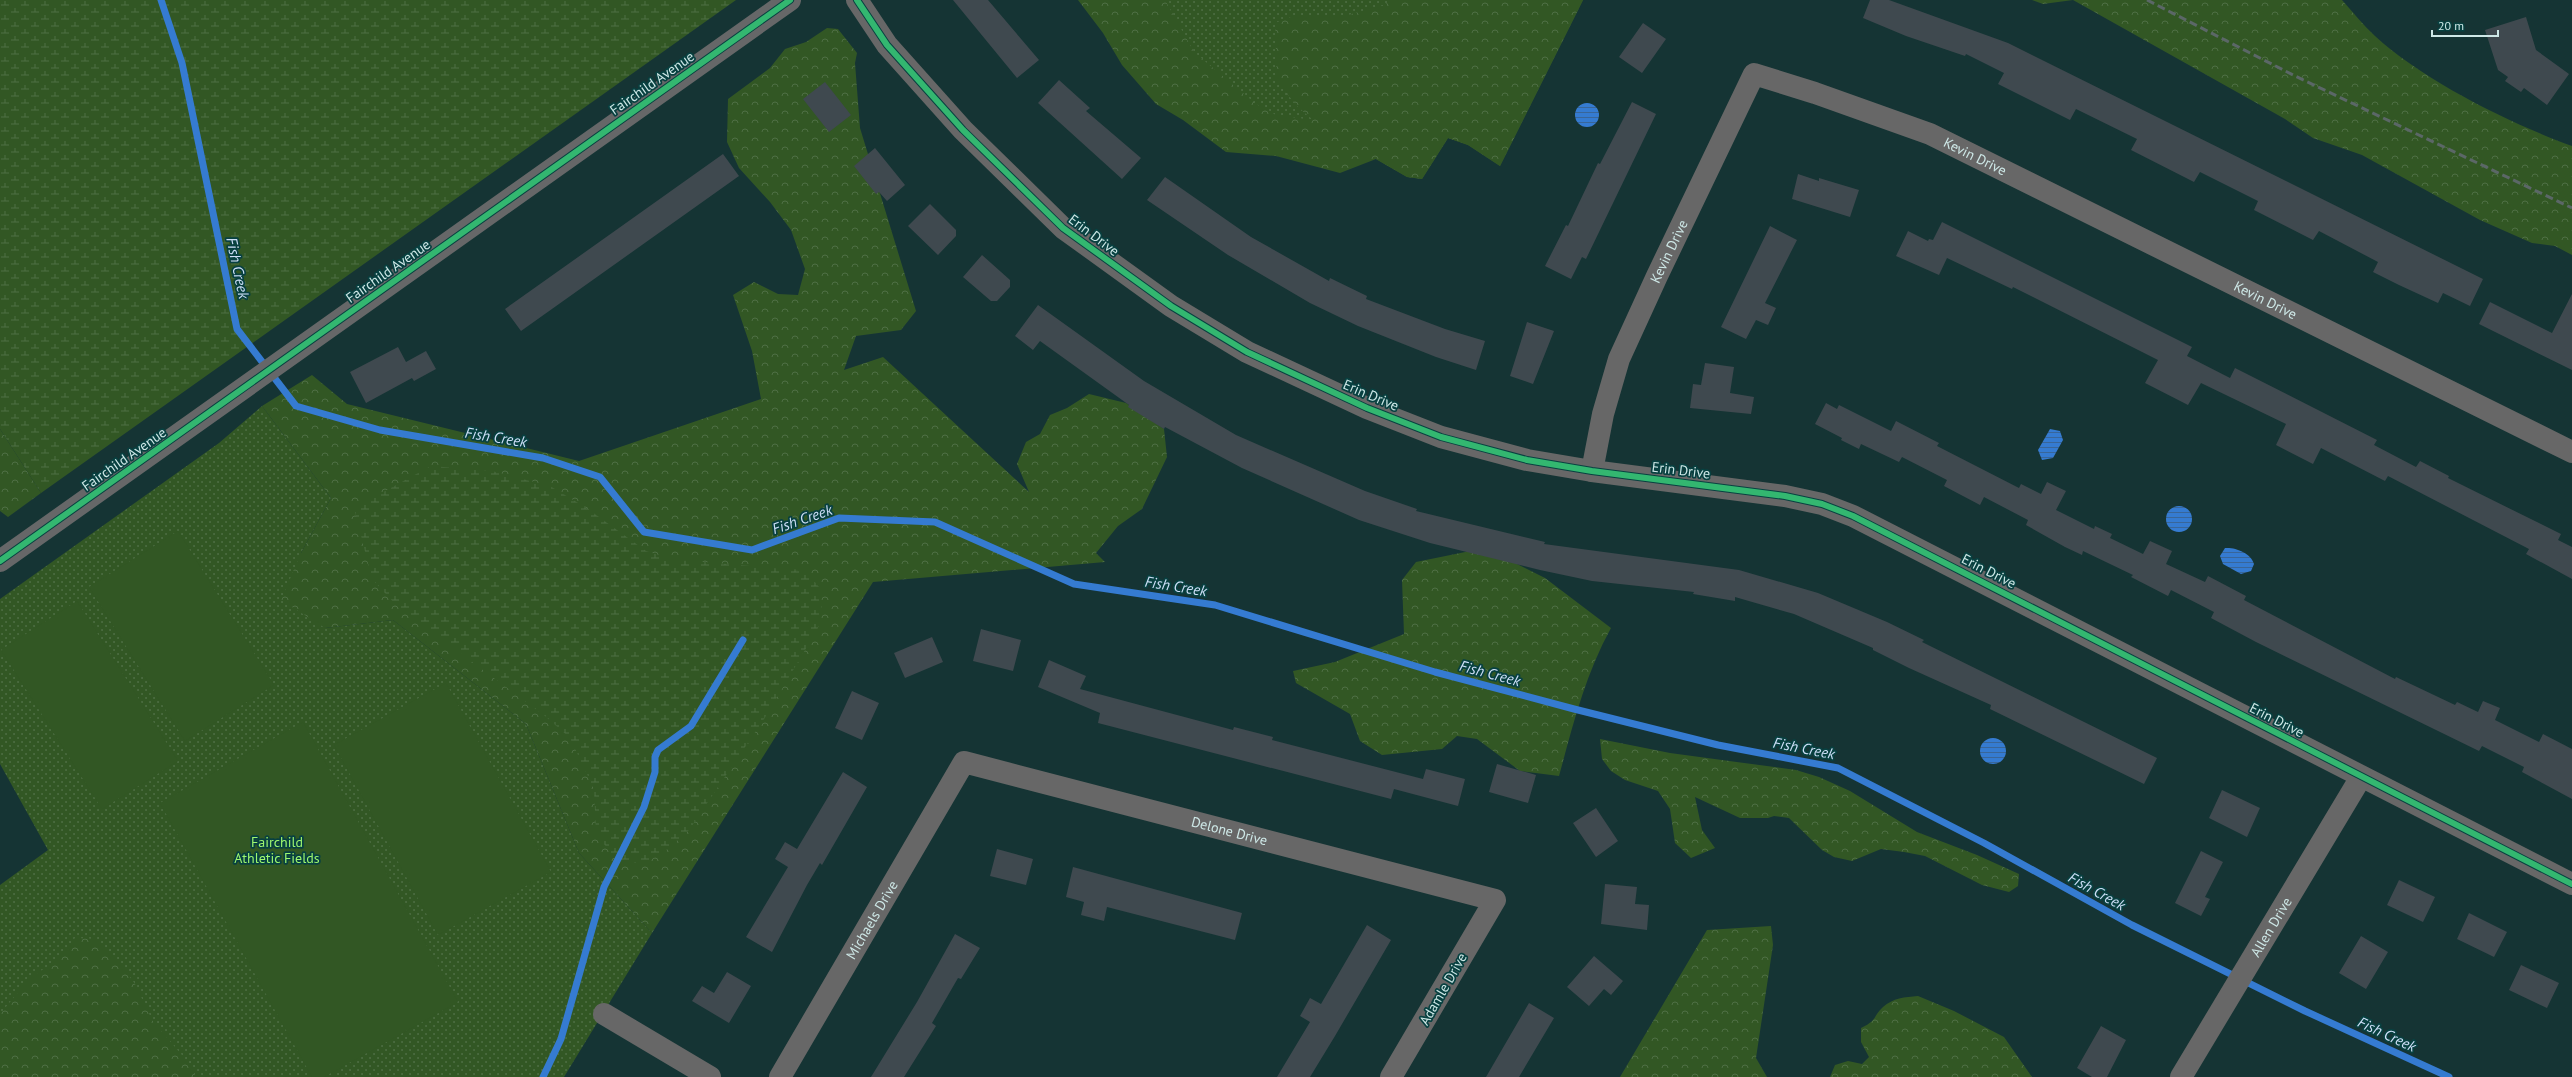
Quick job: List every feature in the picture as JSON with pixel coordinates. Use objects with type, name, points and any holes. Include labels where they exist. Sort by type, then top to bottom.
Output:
[{"type":"main road","name":"Fairchild Avenue","points":[[0,562],[790,0]]},
{"type":"street","name":"Erin Drive","points":[[856,0],[887,45],[963,130],[1063,228],[1171,306],[1223,340],[1367,408],[1438,436],[1527,460],[1592,471],[1762,491],[1822,504],[1902,540],[2572,884]]},
{"type":"street","name":"Kevin Drive","points":[[1592,471],[1603,414],[1619,359],[1754,74],[1821,95],[1930,134],[2572,452]]},
{"type":"street","name":"Delone Drive","points":[[964,762],[1495,900]]},
{"type":"street","name":"Michaels Drive","points":[[780,1077],[964,762]]},
{"type":"street","name":"Allen Drive","points":[[2181,1077],[2361,777]]},
{"type":"street","name":"Adamle Drive","points":[[1391,1077],[1495,900]]},
{"type":"street","points":[[604,1014],[710,1077]]},
{"type":"green space","points":[[0,0],[736,0],[41,493],[0,429]]},
{"type":"green space","points":[[1078,0],[1165,0],[1194,52],[1256,104],[1276,115],[1313,120],[1298,107],[1277,82],[1275,23],[1296,15],[1341,17],[1384,5],[1392,0],[1583,0],[1500,166],[1468,145],[1448,138],[1422,179],[1407,177],[1376,159],[1340,173],[1276,156],[1226,152],[1183,120],[1156,104],[1122,65],[1103,33]]},
{"type":"green space","points":[[1102,0],[1583,0],[1500,166],[1468,145],[1448,138],[1422,179],[1407,177],[1329,132],[1313,152]]},
{"type":"green space","points":[[2032,0],[2073,0],[2043,4]]},
{"type":"green space","points":[[2073,0],[2342,0],[2375,36],[2395,53],[2442,85],[2495,113],[2547,137],[2572,146],[2572,255],[2555,246],[2532,243],[2480,220],[2362,155],[2313,138],[2285,119]]},
{"type":"green space","points":[[827,28],[838,29],[857,53],[855,63],[860,128],[916,311],[901,330],[856,336],[844,370],[883,357],[1029,492],[1017,464],[1026,442],[1040,434],[1050,415],[1067,408],[1089,394],[1126,403],[1164,429],[1167,457],[1142,509],[1118,526],[1096,553],[1105,562],[873,582],[652,933],[579,853],[526,724],[393,620],[325,628],[281,600],[301,553],[331,498],[262,406],[312,375],[347,404],[579,461],[761,399],[752,351],[733,295],[754,282],[778,294],[798,295],[805,269],[791,230],[770,202],[739,168],[727,142],[728,99],[770,68],[785,49],[806,42]]},
{"type":"green space","name":"Fairchild Athletic Fields","points":[[262,406],[331,498],[301,553],[325,628],[393,620],[526,724],[579,853],[652,933],[564,1077],[0,1077],[0,885],[48,850],[0,764],[0,599],[219,443]]},
{"type":"green space","points":[[0,429],[41,493],[8,517],[0,511]]},
{"type":"green space","points":[[431,466],[492,471],[550,486],[588,509],[646,551],[671,559],[806,571],[819,587],[822,604],[818,628],[766,716],[689,830],[664,852],[643,864],[615,859],[596,833],[594,789],[570,738],[545,716],[397,606],[372,579],[354,508]]},
{"type":"green space","points":[[178,531],[274,685],[185,741],[89,587]]},
{"type":"green space","points":[[1485,548],[1545,578],[1611,628],[1587,682],[1559,776],[1520,771],[1477,739],[1457,736],[1442,749],[1382,755],[1360,741],[1350,714],[1296,683],[1293,671],[1335,662],[1404,634],[1402,580],[1416,562]]},
{"type":"green space","points":[[77,601],[178,761],[102,809],[1,650]]},
{"type":"green space","points":[[446,683],[551,872],[438,935],[334,745]]},
{"type":"green space","points":[[303,722],[458,1002],[324,1077],[312,1077],[160,803]]},
{"type":"green space","points":[[1600,739],[1670,753],[1796,770],[1819,777],[1850,791],[1917,832],[1977,855],[2019,874],[2018,886],[2009,892],[1982,885],[1925,856],[1904,852],[1881,849],[1852,861],[1834,857],[1822,850],[1789,818],[1774,816],[1768,818],[1740,818],[1695,797],[1702,830],[1715,848],[1691,858],[1675,843],[1670,809],[1658,791],[1625,780],[1611,771],[1602,759]]},
{"type":"green space","points":[[1771,926],[1773,945],[1756,1058],[1767,1077],[1620,1077],[1707,930]]},
{"type":"green space","points":[[75,938],[97,939],[118,961],[135,984],[152,1020],[192,1067],[195,1077],[0,1077],[0,1014],[30,978],[57,960]]},
{"type":"green space","points":[[1918,996],[1954,1011],[2004,1037],[2032,1077],[1830,1077],[1835,1065],[1848,1061],[1862,1064],[1869,1057],[1861,1042],[1861,1028],[1870,1023],[1883,1007],[1895,1000]]},
{"type":"water","points":[[1587,103],[1596,106],[1599,115],[1596,124],[1587,127],[1578,124],[1575,115],[1578,106]]},
{"type":"water","points":[[2050,429],[2060,431],[2063,440],[2053,458],[2042,460],[2038,450]]},
{"type":"water","points":[[2179,506],[2188,510],[2192,519],[2188,528],[2179,532],[2170,528],[2166,519],[2170,510]]},
{"type":"water","points":[[2225,548],[2238,550],[2250,557],[2254,564],[2251,571],[2241,574],[2223,564],[2220,556]]},
{"type":"water","points":[[1993,738],[2002,742],[2006,751],[2002,760],[1993,764],[1984,760],[1980,751],[1984,742]]},
{"type":"building","points":[[953,0],[988,0],[1039,60],[1017,78]]},
{"type":"building","points":[[1870,0],[1889,0],[2008,43],[2483,279],[2470,306],[2443,293],[2438,303],[2373,272],[2378,262],[2319,231],[2313,240],[2254,210],[2258,201],[2200,172],[2194,182],[2131,150],[2137,139],[2076,109],[2070,120],[1998,84],[2004,73],[1966,54],[1965,56],[1906,36],[1863,18]]},
{"type":"building","points":[[2526,17],[2536,50],[2569,74],[2547,105],[2524,88],[2521,92],[2505,81],[2508,77],[2498,70],[2485,30]]},
{"type":"building","points":[[1643,23],[1666,39],[1642,73],[1619,57]]},
{"type":"building","points":[[1059,80],[1090,108],[1086,111],[1141,158],[1122,179],[1038,103]]},
{"type":"building","points":[[825,82],[851,115],[829,132],[803,99]]},
{"type":"building","points":[[1632,102],[1656,114],[1586,259],[1582,257],[1571,279],[1545,266],[1566,225],[1568,226],[1598,163],[1600,164]]},
{"type":"building","points":[[875,148],[905,185],[887,201],[879,192],[876,194],[854,166]]},
{"type":"building","points":[[723,154],[739,176],[521,331],[505,309]]},
{"type":"building","points":[[1798,174],[1819,181],[1819,178],[1859,190],[1850,217],[1792,199]]},
{"type":"building","points":[[1165,177],[1251,237],[1329,281],[1330,278],[1367,296],[1366,299],[1445,329],[1485,341],[1476,370],[1436,357],[1358,326],[1310,303],[1228,255],[1147,200]]},
{"type":"building","points":[[930,204],[956,230],[956,236],[938,255],[908,226]]},
{"type":"building","points":[[1942,222],[2192,347],[2187,356],[2230,378],[2235,368],[2377,440],[2374,445],[2416,467],[2420,461],[2449,476],[2448,478],[2561,534],[2558,540],[2572,547],[2572,579],[2526,554],[2529,549],[2388,476],[2385,481],[2321,448],[2313,464],[2276,445],[2286,424],[2201,383],[2188,405],[2145,383],[2158,360],[2013,287],[2012,289],[1947,258],[1939,275],[1896,256],[1908,231],[1928,241],[1929,239],[1933,240]]},
{"type":"building","points":[[1770,226],[1797,240],[1765,303],[1776,308],[1768,325],[1756,320],[1746,339],[1721,327]]},
{"type":"building","points":[[982,255],[1010,280],[1010,287],[997,301],[991,301],[963,277]]},
{"type":"building","points":[[2572,294],[2572,370],[2479,324],[2490,302],[2552,333]]},
{"type":"building","points":[[1038,305],[1144,381],[1236,435],[1365,491],[1417,509],[1416,511],[1545,542],[1544,544],[1739,570],[1818,593],[1887,622],[1924,640],[1922,642],[2157,758],[2144,784],[1990,709],[1991,705],[1909,668],[1873,650],[1873,648],[1794,614],[1735,597],[1735,601],[1693,594],[1694,592],[1592,581],[1540,570],[1430,543],[1359,520],[1242,468],[1165,427],[1164,429],[1128,407],[1129,405],[1040,341],[1033,350],[1015,336]]},
{"type":"building","points":[[1527,322],[1554,331],[1533,384],[1510,376]]},
{"type":"building","points":[[398,347],[406,362],[426,351],[436,369],[414,381],[412,378],[366,403],[350,372]]},
{"type":"building","points":[[1705,363],[1734,367],[1730,393],[1754,397],[1751,414],[1690,408],[1693,384],[1701,385]]},
{"type":"building","points":[[1826,403],[1837,409],[1839,405],[1891,431],[1896,421],[1939,443],[1937,446],[2019,488],[2021,484],[2041,494],[2047,482],[2066,491],[2056,510],[2094,529],[2095,526],[2112,534],[2110,538],[2143,554],[2150,541],[2172,551],[2166,564],[2205,582],[2208,576],[2246,596],[2244,600],[2395,679],[2396,677],[2455,705],[2457,702],[2478,712],[2483,701],[2500,708],[2495,720],[2539,742],[2543,734],[2572,749],[2572,799],[2522,772],[2524,767],[2482,746],[2479,751],[2256,642],[2211,618],[2214,612],[2171,590],[2168,596],[2131,577],[2133,575],[2083,551],[2082,555],[2065,547],[2026,525],[2028,520],[1984,497],[1980,505],[1944,486],[1947,480],[1902,457],[1899,462],[1861,444],[1859,449],[1841,440],[1842,438],[1815,424]]},
{"type":"building","points":[[981,629],[1021,640],[1013,671],[973,661]]},
{"type":"building","points":[[932,637],[943,662],[905,678],[894,653]]},
{"type":"building","points":[[1049,660],[1086,676],[1080,689],[1233,730],[1234,727],[1273,737],[1272,740],[1423,779],[1426,769],[1465,779],[1458,806],[1394,789],[1391,799],[1098,723],[1100,713],[1038,687]]},
{"type":"building","points":[[852,691],[879,703],[862,740],[835,728]]},
{"type":"building","points":[[1497,764],[1536,775],[1528,803],[1489,792]]},
{"type":"building","points":[[843,772],[867,787],[822,865],[820,863],[807,885],[772,952],[746,937],[788,867],[775,859],[785,842],[797,849]]},
{"type":"building","points":[[2222,790],[2260,808],[2247,837],[2209,818]]},
{"type":"building","points":[[1596,808],[1618,841],[1596,857],[1573,823]]},
{"type":"building","points":[[997,849],[1033,859],[1026,885],[990,876]]},
{"type":"building","points":[[2201,851],[2223,862],[2205,897],[2210,899],[2201,916],[2175,903]]},
{"type":"building","points":[[1073,867],[1242,913],[1235,940],[1107,907],[1104,921],[1081,915],[1084,902],[1066,897]]},
{"type":"building","points":[[2399,880],[2435,897],[2423,922],[2387,905]]},
{"type":"building","points":[[1605,884],[1637,887],[1635,904],[1649,905],[1647,930],[1601,924]]},
{"type":"building","points":[[2469,913],[2507,932],[2494,957],[2457,939]]},
{"type":"building","points":[[1367,925],[1391,940],[1335,1036],[1310,1077],[1277,1077],[1310,1022],[1300,1016],[1310,998],[1321,1004]]},
{"type":"building","points":[[955,934],[980,948],[961,979],[958,978],[932,1023],[936,1026],[904,1077],[871,1077],[917,1002]]},
{"type":"building","points":[[2361,936],[2388,952],[2366,989],[2339,973]]},
{"type":"building","points":[[1594,956],[1623,981],[1611,995],[1604,989],[1589,1006],[1567,987]]},
{"type":"building","points":[[2521,965],[2559,983],[2547,1008],[2509,990]]},
{"type":"building","points":[[727,972],[751,986],[729,1023],[692,1001],[702,986],[714,993]]},
{"type":"building","points":[[1529,1003],[1554,1018],[1519,1077],[1486,1077]]},
{"type":"building","points":[[2101,1026],[2126,1040],[2107,1077],[2092,1077],[2077,1068]]},
{"type":"waterway","name":"Fish Creek","points":[[161,0],[182,63],[237,329],[296,406],[380,430],[543,458],[600,477],[644,532],[752,550],[839,518],[935,522],[1074,584],[1215,605],[1435,672],[1574,709],[1718,745],[1838,768],[1984,843],[2132,925],[2305,1011],[2449,1077]]},
{"type":"waterway","points":[[543,1077],[561,1039],[604,887],[644,807],[655,772],[655,757],[658,750],[691,726],[743,640]]},
{"type":"railway","points":[[2147,0],[2295,76],[2572,208]]},
{"type":"cycle path","points":[[0,561],[790,0]]},
{"type":"cycle path","points":[[857,0],[887,45],[963,130],[1063,228],[1171,306],[1247,352],[1367,408],[1441,437],[1527,460],[1592,471],[1785,496],[1822,504],[1853,516],[2572,884]]}]
